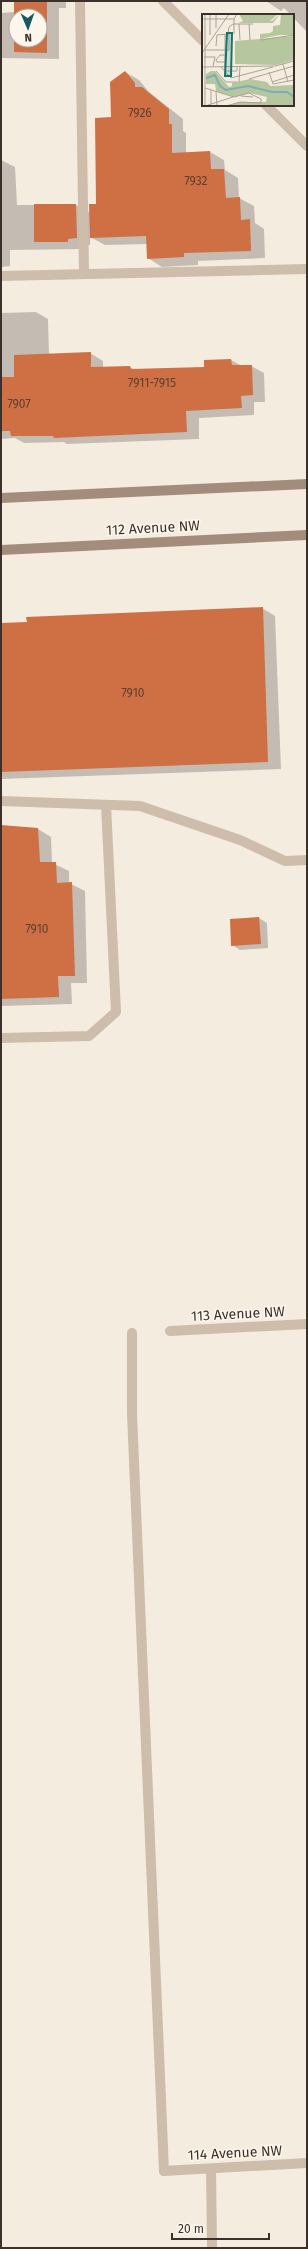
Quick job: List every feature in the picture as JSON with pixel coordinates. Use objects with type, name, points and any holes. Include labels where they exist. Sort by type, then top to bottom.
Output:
[{"type":"main road","points":[[1,498],[307,484]]},
{"type":"main road","name":"112 Avenue NW","points":[[1,550],[307,535]]},
{"type":"street","points":[[80,1],[84,274]]},
{"type":"street","points":[[163,1],[202,40]]},
{"type":"street","points":[[267,106],[307,146]]},
{"type":"street","points":[[1,276],[307,269]]},
{"type":"street","points":[[1,801],[106,806],[140,806],[240,840],[285,861],[307,860]]},
{"type":"street","points":[[1,1038],[88,1036],[116,1012],[106,806]]},
{"type":"street","name":"113 Avenue NW","points":[[170,1331],[307,1324]]},
{"type":"street","name":"114 Avenue NW","points":[[132,1333],[132,1414],[164,2171],[307,2163]]},
{"type":"street","points":[[211,2169],[212,2248]]},
{"type":"building","points":[[14,1],[47,1],[47,8],[14,8]]},
{"type":"building","points":[[14,48],[47,48],[47,53],[14,52]]},
{"type":"building","points":[[125,71],[135,83],[135,87],[142,87],[169,109],[169,124],[172,124],[172,153],[210,151],[211,169],[224,169],[226,198],[240,197],[241,220],[250,219],[251,251],[184,253],[184,257],[147,259],[146,236],[90,238],[89,204],[96,204],[95,118],[111,117],[110,82]]},
{"type":"building","points":[[34,204],[76,204],[77,238],[68,239],[68,242],[34,242]]},
{"type":"building","points":[[91,352],[91,367],[130,366],[131,369],[204,367],[204,360],[231,359],[232,365],[252,365],[253,395],[241,396],[242,408],[186,411],[187,432],[54,438],[53,436],[11,436],[10,431],[1,431],[1,377],[14,377],[14,355]]},
{"type":"building","points":[[263,607],[268,762],[1,772],[1,623],[27,622],[26,617]]},
{"type":"building","points":[[1,825],[38,828],[40,862],[56,862],[57,883],[72,882],[75,976],[58,976],[59,997],[1,999]]},
{"type":"building","points":[[259,917],[261,944],[231,946],[230,919]]}]
